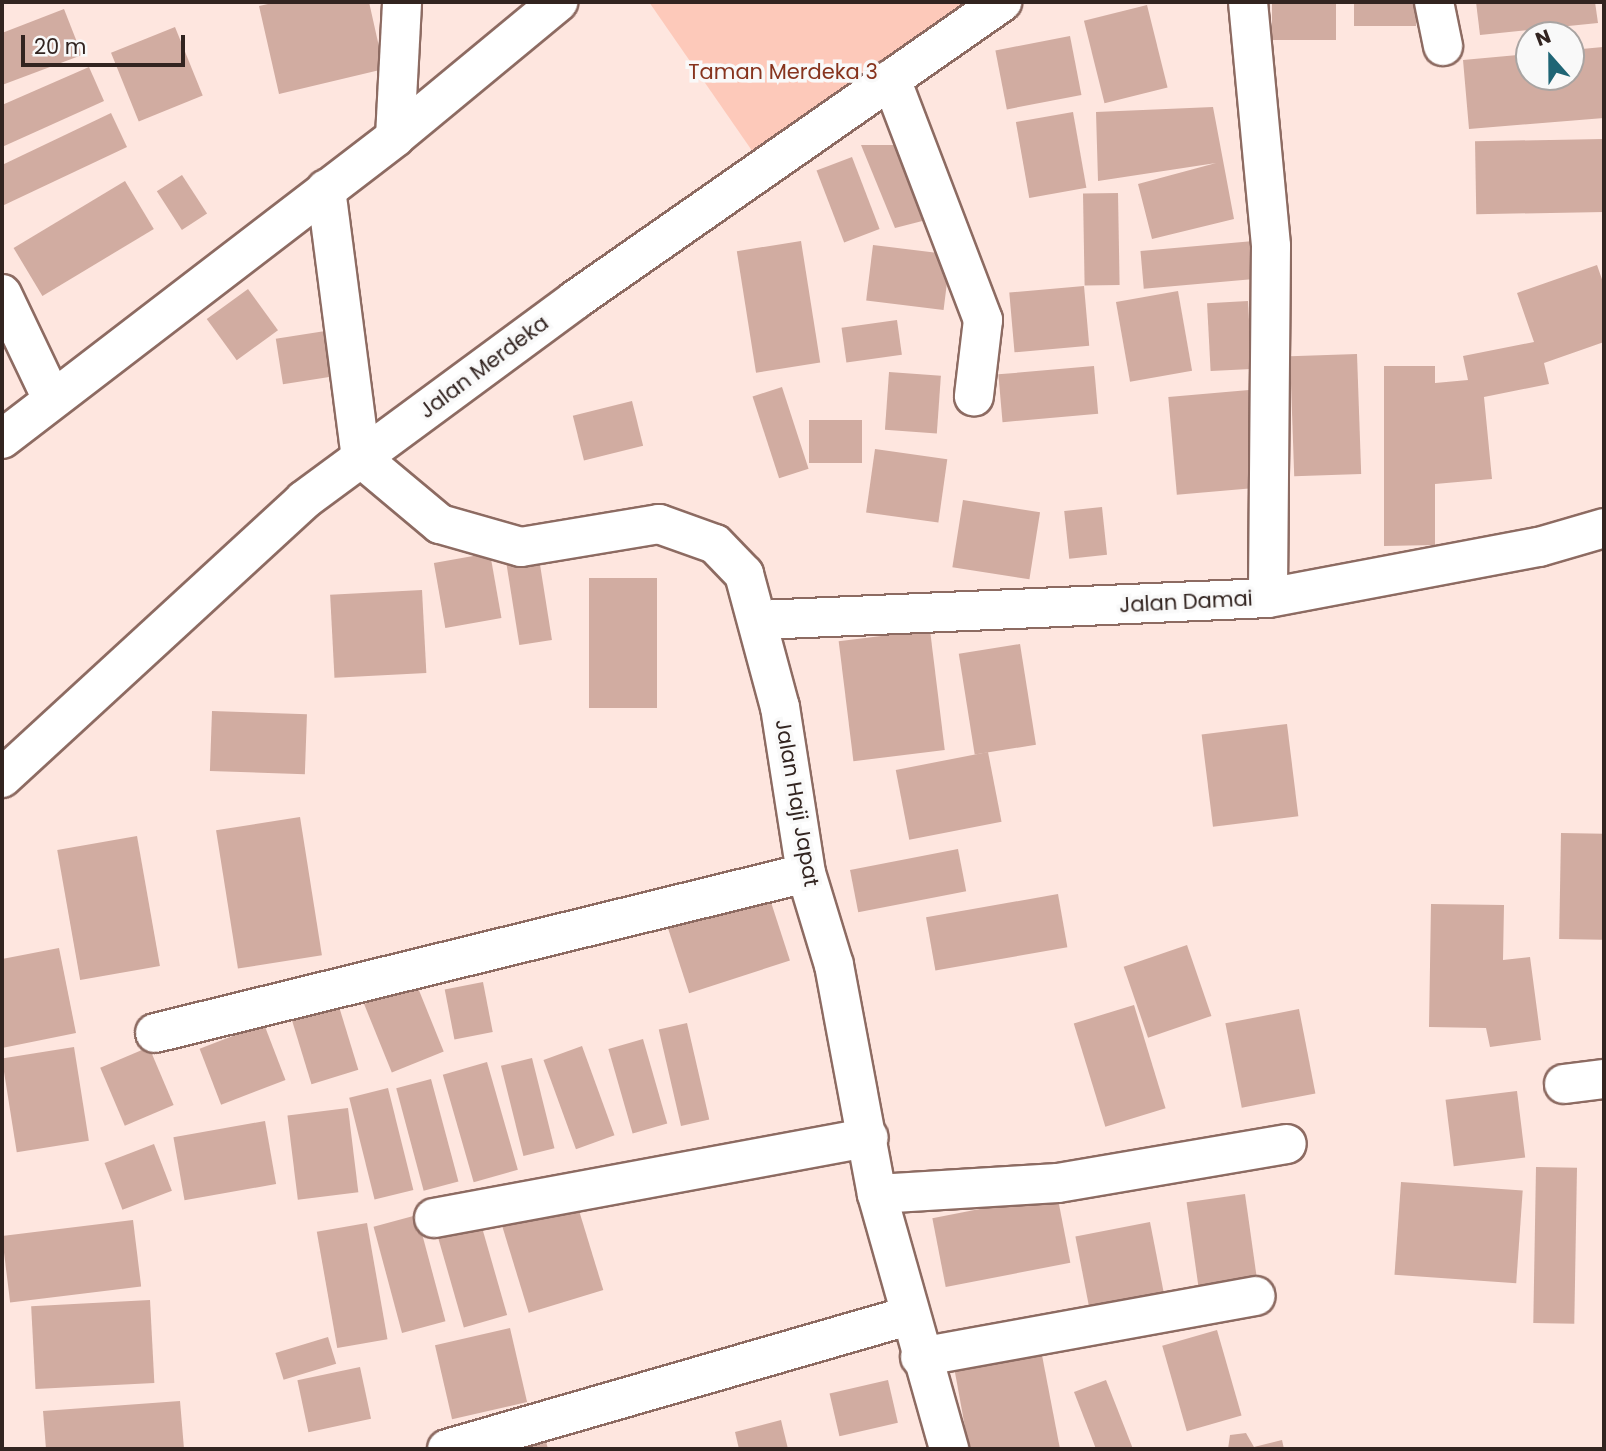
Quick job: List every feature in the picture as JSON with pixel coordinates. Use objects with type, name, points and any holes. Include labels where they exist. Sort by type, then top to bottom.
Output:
[{"type":"street","points":[[395,136],[402,2]]},
{"type":"street","points":[[2,439],[395,136],[558,2]]},
{"type":"street","name":"Jalan Merdeka","points":[[2,778],[304,500],[1002,2]]},
{"type":"street","points":[[1248,2],[1271,246],[1268,598]]},
{"type":"street","points":[[1434,2],[1443,46]]},
{"type":"street","points":[[891,79],[983,320],[974,396]]},
{"type":"street","points":[[326,189],[361,458]]},
{"type":"street","points":[[2,293],[52,400]]},
{"type":"street","name":"Jalan Haji Japat","points":[[361,458],[440,524],[521,547],[659,524],[689,530],[715,544],[744,574],[760,620],[806,873],[834,965],[869,1138],[877,1194],[907,1316],[949,1449]]},
{"type":"street","name":"Jalan Damai","points":[[760,620],[1268,598],[1539,547],[1604,528]]},
{"type":"street","points":[[155,1033],[806,873]]},
{"type":"street","points":[[1564,1084],[1604,1079]]},
{"type":"street","points":[[434,1218],[869,1138]]},
{"type":"street","points":[[877,1194],[1058,1183],[1287,1144]]},
{"type":"street","points":[[920,1357],[1255,1296]]},
{"type":"street","points":[[447,1449],[907,1316]]},
{"type":"green space","name":"Taman Merdeka 3","points":[[649,2],[1018,2],[764,168]]},
{"type":"building","points":[[277,2],[369,2],[384,69],[279,94],[259,6]]},
{"type":"building","points":[[1272,2],[1336,2],[1336,40],[1272,40]]},
{"type":"building","points":[[1354,2],[1416,2],[1416,26],[1354,26]]},
{"type":"building","points":[[1476,2],[1595,2],[1598,23],[1515,21],[1515,31],[1480,35]]},
{"type":"building","points":[[1147,5],[1168,87],[1104,103],[1084,21]]},
{"type":"building","points":[[64,9],[82,55],[2,85],[2,33]]},
{"type":"building","points":[[175,27],[203,96],[139,121],[111,53]]},
{"type":"building","points":[[1070,36],[1081,95],[1007,109],[995,51]]},
{"type":"building","points":[[1603,47],[1604,118],[1469,129],[1463,60],[1515,55],[1515,91],[1585,91],[1585,49]]},
{"type":"building","points":[[89,67],[104,101],[2,147],[2,105]]},
{"type":"building","points":[[1213,107],[1234,219],[1152,239],[1138,184],[1216,163],[1098,181],[1096,112]]},
{"type":"building","points":[[1073,112],[1086,188],[1029,198],[1016,122]]},
{"type":"building","points":[[111,113],[127,147],[2,206],[2,165]]},
{"type":"building","points":[[1603,139],[1604,212],[1476,214],[1475,141]]},
{"type":"building","points":[[861,145],[905,145],[934,218],[895,228]]},
{"type":"building","points":[[852,157],[880,229],[844,243],[817,171]]},
{"type":"building","points":[[182,175],[207,214],[182,230],[157,191]]},
{"type":"building","points":[[125,181],[154,229],[42,296],[14,248]]},
{"type":"building","points":[[1118,193],[1120,285],[1085,286],[1083,194]]},
{"type":"building","points":[[1265,240],[1268,278],[1144,289],[1140,251]]},
{"type":"building","points":[[801,241],[820,362],[756,373],[737,251]]},
{"type":"building","points":[[873,245],[950,255],[944,310],[866,301]]},
{"type":"building","points":[[1597,265],[1604,285],[1604,342],[1544,363],[1549,384],[1484,397],[1492,479],[1435,484],[1435,545],[1384,546],[1384,366],[1435,366],[1435,383],[1468,380],[1463,356],[1534,342],[1517,293]]},
{"type":"building","points":[[1084,286],[1089,346],[1015,352],[1009,293]]},
{"type":"building","points":[[248,289],[278,330],[237,360],[207,319]]},
{"type":"building","points":[[1178,291],[1192,371],[1130,382],[1116,302]]},
{"type":"building","points":[[1248,301],[1252,369],[1211,371],[1207,303]]},
{"type":"building","points":[[897,320],[902,355],[846,362],[842,328]]},
{"type":"building","points":[[338,329],[345,374],[283,384],[276,339]]},
{"type":"building","points":[[1357,354],[1361,474],[1294,476],[1290,356]]},
{"type":"building","points":[[1094,366],[1098,414],[1003,422],[998,374]]},
{"type":"building","points":[[889,372],[941,376],[937,433],[885,430]]},
{"type":"building","points":[[782,387],[809,469],[779,478],[753,397]]},
{"type":"building","points":[[1249,390],[1258,488],[1177,495],[1168,397]]},
{"type":"building","points":[[632,401],[643,446],[584,460],[573,416]]},
{"type":"building","points":[[809,420],[862,420],[862,463],[809,463]]},
{"type":"building","points":[[875,449],[947,459],[938,523],[866,512]]},
{"type":"building","points":[[963,500],[1040,512],[1029,579],[952,567]]},
{"type":"building","points":[[1102,507],[1107,555],[1069,559],[1064,511]]},
{"type":"building","points":[[538,552],[552,640],[519,645],[505,557]]},
{"type":"building","points":[[490,553],[501,618],[445,628],[434,563]]},
{"type":"building","points":[[589,578],[657,578],[657,708],[589,708]]},
{"type":"building","points":[[422,590],[426,673],[334,678],[330,595]]},
{"type":"building","points":[[930,630],[945,750],[853,761],[839,641]]},
{"type":"building","points":[[1020,644],[1036,745],[975,754],[959,654]]},
{"type":"building","points":[[212,711],[307,714],[305,774],[210,771]]},
{"type":"building","points":[[1287,724],[1298,816],[1213,827],[1202,734]]},
{"type":"building","points":[[988,752],[1002,822],[909,840],[896,770]]},
{"type":"building","points":[[300,817],[322,955],[238,969],[216,830]]},
{"type":"building","points":[[1561,833],[1604,834],[1602,940],[1559,939]]},
{"type":"building","points":[[137,836],[160,966],[80,980],[57,850]]},
{"type":"building","points":[[958,849],[966,891],[858,912],[850,870]]},
{"type":"building","points":[[768,893],[790,961],[689,993],[667,926]]},
{"type":"building","points":[[1058,894],[1067,947],[935,970],[926,917]]},
{"type":"building","points":[[1431,904],[1504,905],[1503,960],[1530,957],[1541,1040],[1490,1047],[1486,1028],[1429,1027]]},
{"type":"building","points":[[1187,945],[1211,1016],[1148,1038],[1124,967]]},
{"type":"building","points":[[59,948],[76,1033],[2,1048],[2,959]]},
{"type":"building","points":[[483,982],[493,1032],[454,1040],[445,989]]},
{"type":"building","points":[[416,983],[444,1052],[392,1073],[364,1004]]},
{"type":"building","points":[[337,1000],[358,1070],[311,1084],[290,1014]]},
{"type":"building","points":[[1134,1005],[1166,1108],[1105,1127],[1074,1023]]},
{"type":"building","points":[[1299,1009],[1315,1093],[1242,1108],[1225,1023]]},
{"type":"building","points":[[687,1023],[709,1119],[681,1126],[659,1030]]},
{"type":"building","points":[[264,1024],[286,1080],[221,1105],[200,1049]]},
{"type":"building","points":[[643,1039],[667,1124],[633,1134],[608,1049]]},
{"type":"building","points":[[582,1046],[614,1135],[576,1149],[543,1060]]},
{"type":"building","points":[[74,1047],[89,1141],[17,1152],[2,1058]]},
{"type":"building","points":[[149,1047],[174,1105],[125,1126],[100,1068]]},
{"type":"building","points":[[532,1058],[554,1148],[523,1156],[501,1066]]},
{"type":"building","points":[[487,1062],[518,1170],[474,1182],[443,1075]]},
{"type":"building","points":[[431,1079],[458,1181],[424,1191],[396,1088]]},
{"type":"building","points":[[388,1088],[413,1190],[375,1200],[349,1098]]},
{"type":"building","points":[[1517,1091],[1525,1158],[1454,1166],[1446,1100]]},
{"type":"building","points":[[348,1108],[358,1192],[298,1200],[287,1115]]},
{"type":"building","points":[[265,1121],[276,1184],[185,1200],[173,1137]]},
{"type":"building","points":[[154,1144],[172,1191],[122,1210],[105,1163]]},
{"type":"building","points":[[1536,1167],[1577,1168],[1574,1324],[1533,1323]]},
{"type":"building","points":[[1401,1182],[1523,1191],[1516,1283],[1395,1275]]},
{"type":"building","points":[[1057,1194],[1070,1263],[946,1287],[932,1218]]},
{"type":"building","points":[[1245,1194],[1257,1282],[1199,1290],[1187,1202]]},
{"type":"building","points":[[577,1204],[603,1290],[529,1313],[502,1227]]},
{"type":"building","points":[[417,1215],[445,1321],[402,1333],[374,1227]]},
{"type":"building","points":[[479,1217],[507,1315],[464,1327],[436,1229]]},
{"type":"building","points":[[133,1220],[141,1287],[10,1303],[2,1236]]},
{"type":"building","points":[[1150,1222],[1165,1299],[1090,1313],[1075,1237]]},
{"type":"building","points":[[367,1223],[387,1339],[337,1348],[317,1232]]},
{"type":"building","points":[[150,1300],[154,1383],[36,1389],[31,1306]]},
{"type":"building","points":[[510,1328],[527,1402],[452,1419],[435,1345]]},
{"type":"building","points":[[1217,1330],[1242,1416],[1187,1431],[1162,1346]]},
{"type":"building","points":[[328,1337],[336,1364],[284,1380],[275,1353]]},
{"type":"building","points":[[1041,1350],[1060,1449],[969,1449],[954,1367]]},
{"type":"building","points":[[360,1367],[371,1419],[308,1432],[297,1380]]},
{"type":"building","points":[[888,1380],[898,1423],[839,1436],[830,1393]]},
{"type":"building","points":[[1106,1380],[1133,1449],[1096,1449],[1074,1392]]},
{"type":"building","points":[[180,1401],[184,1449],[46,1449],[43,1411]]},
{"type":"building","points":[[781,1420],[788,1449],[739,1449],[735,1432]]},
{"type":"building","points":[[1246,1433],[1254,1447],[1282,1440],[1284,1449],[1228,1449],[1230,1435]]},
{"type":"building","points":[[545,1438],[548,1449],[500,1449]]}]
